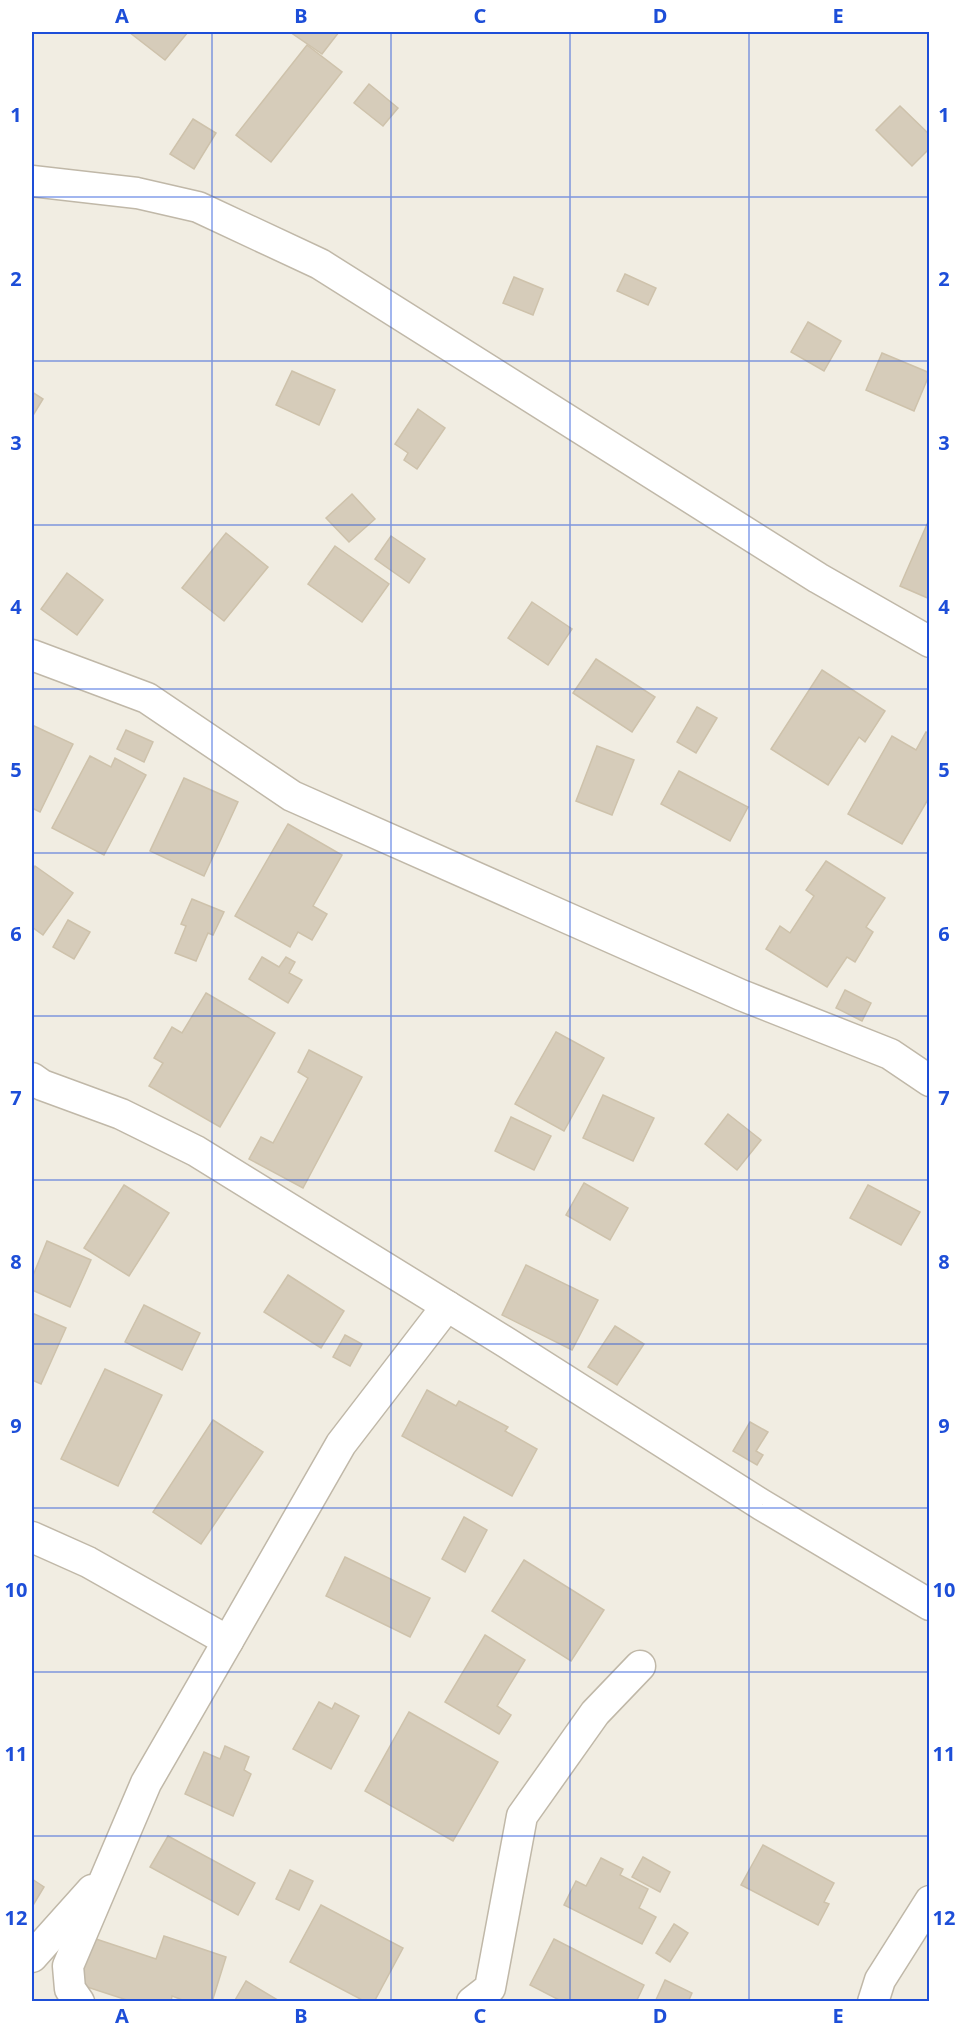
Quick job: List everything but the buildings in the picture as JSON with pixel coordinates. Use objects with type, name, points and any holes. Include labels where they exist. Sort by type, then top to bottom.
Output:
[{"type":"street","points":[[32,181],[137,193],[198,207],[320,264],[818,578],[930,642]]},
{"type":"street","points":[[32,655],[147,698],[292,796],[731,990],[890,1054],[930,1081]]},
{"type":"street","points":[[32,1078],[42,1085],[121,1114],[196,1151],[762,1505],[930,1605]]},
{"type":"street","points":[[79,2001],[70,1989],[68,1966],[146,1783],[341,1444],[447,1306]]},
{"type":"street","points":[[32,1537],[88,1562],[228,1641]]},
{"type":"street","points":[[472,2001],[490,1988],[522,1816],[595,1713],[639,1666]]},
{"type":"street","points":[[32,1957],[108,1872]]},
{"type":"street","points":[[873,2001],[880,1980],[930,1901]]}]
